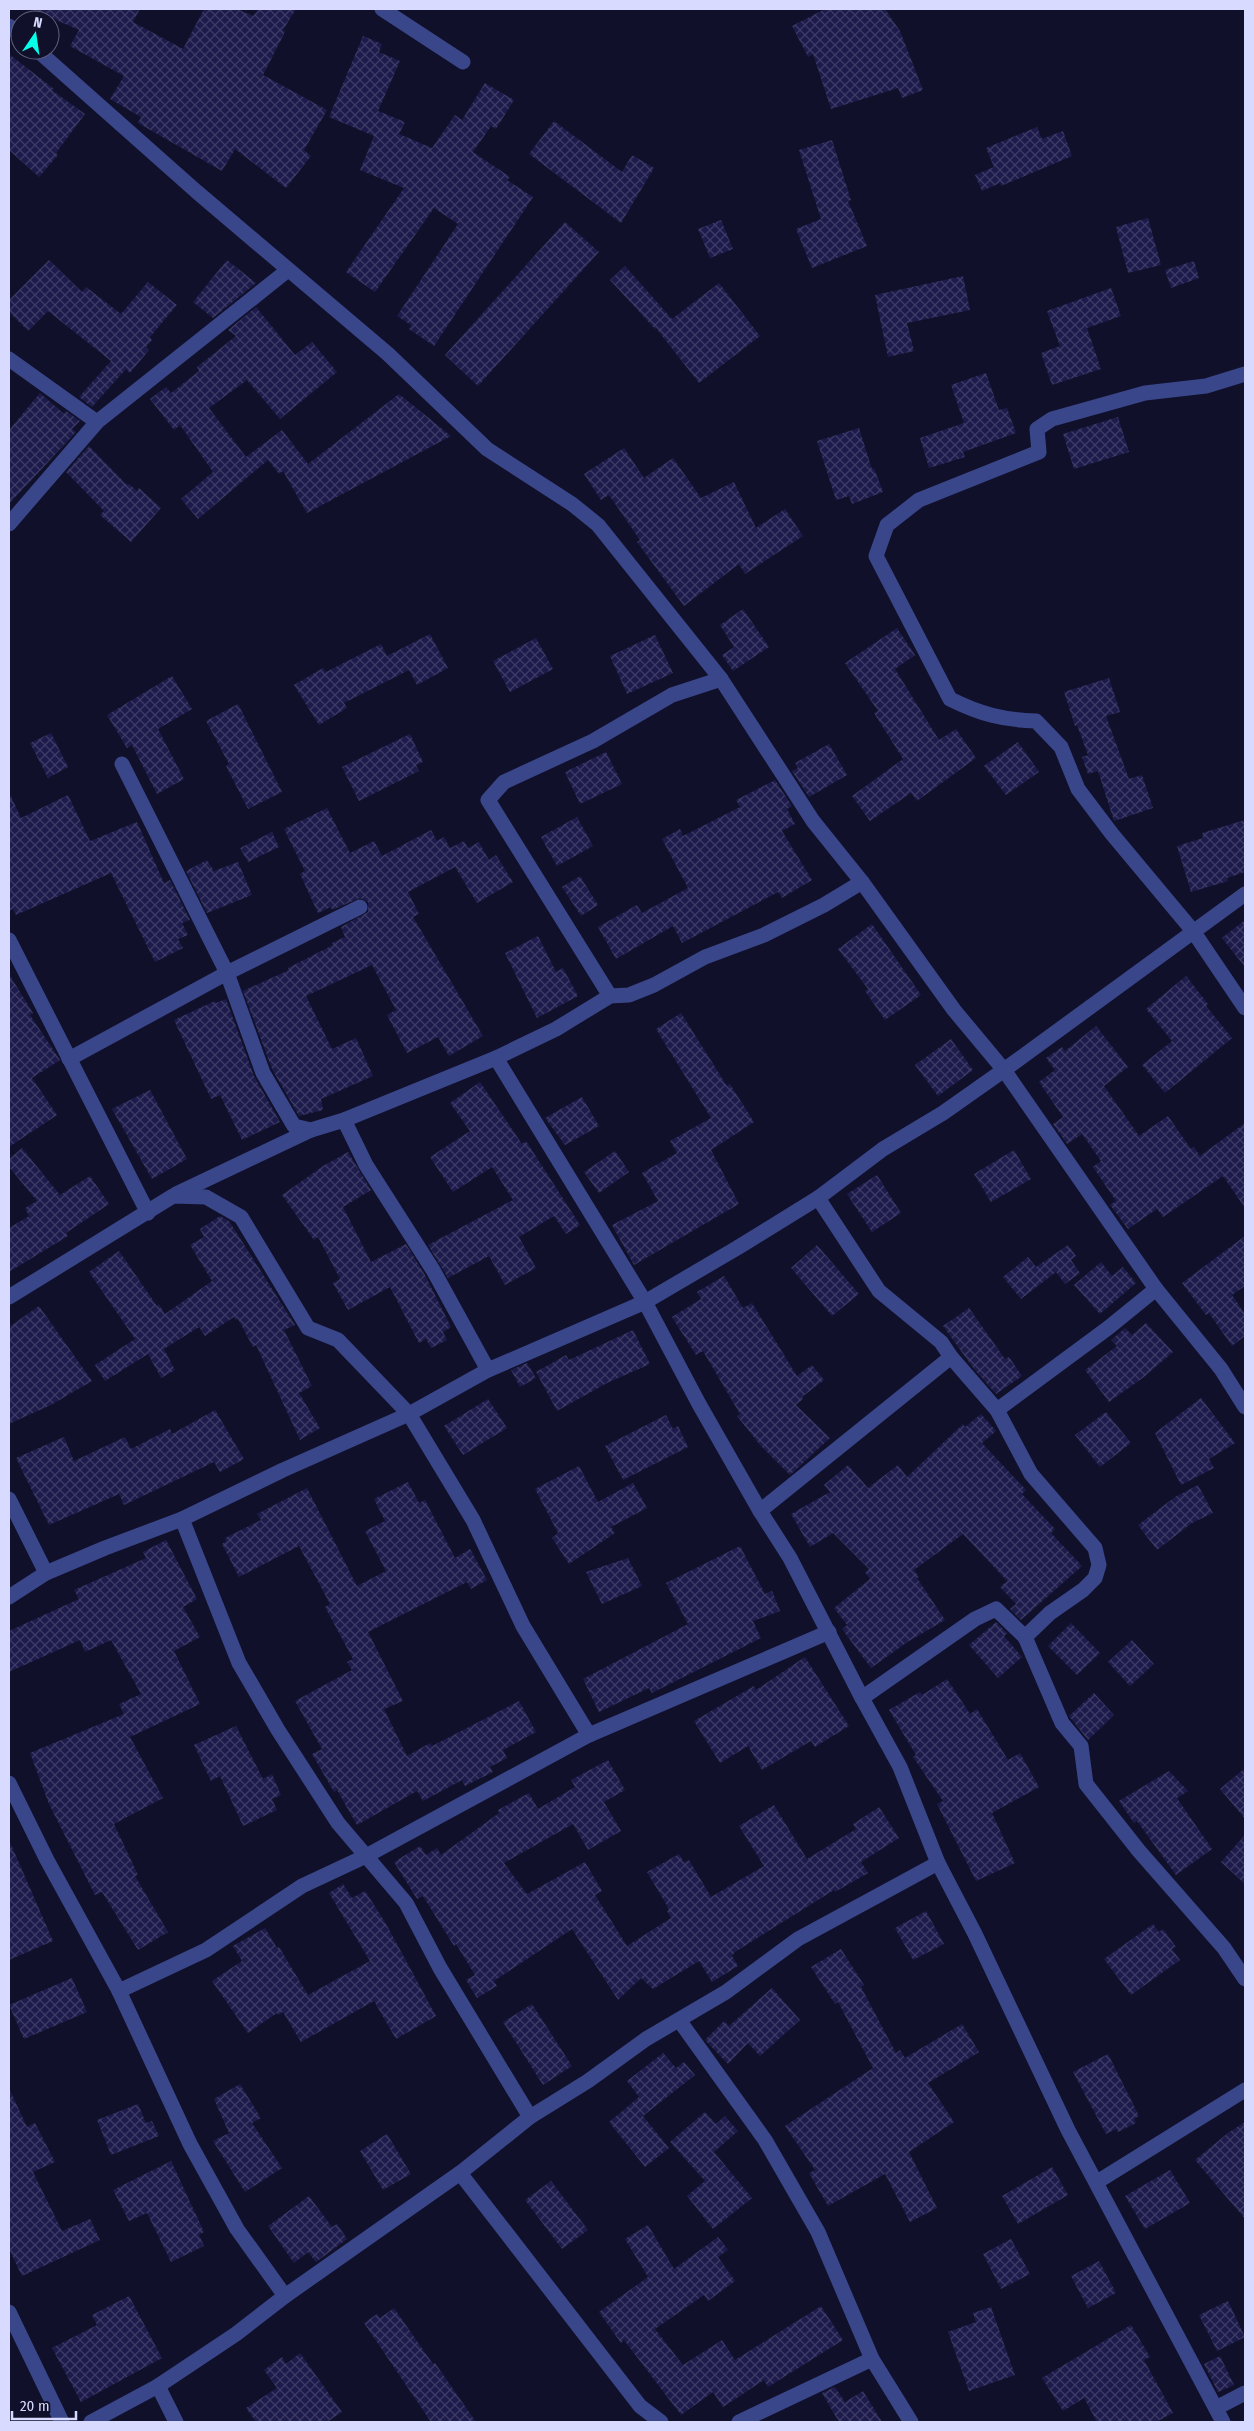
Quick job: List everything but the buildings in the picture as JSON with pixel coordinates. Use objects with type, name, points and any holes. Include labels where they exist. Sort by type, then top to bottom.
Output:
[{"type":"street","points":[[382,9],[462,62]]},
{"type":"street","points":[[49,60],[288,270],[388,354],[488,449],[572,504],[598,524],[721,679],[812,821],[862,882],[954,1010],[1004,1070],[1156,1289],[1221,1369],[1245,1407]]},
{"type":"street","points":[[9,524],[97,422],[288,270]]},
{"type":"street","points":[[9,359],[97,422]]},
{"type":"street","points":[[1245,374],[1206,386],[1145,393],[1052,419],[1037,430],[1039,452],[919,500],[887,525],[876,556],[950,699],[971,709],[1005,720],[1036,721],[1061,747],[1078,789],[1193,931],[1245,1008]]},
{"type":"street","points":[[610,996],[488,800],[504,782],[593,741],[672,695],[721,679]]},
{"type":"street","points":[[122,764],[227,973],[263,1073],[294,1126],[311,1130]]},
{"type":"street","points":[[9,1297],[148,1213],[172,1196],[311,1130],[344,1120],[496,1058],[556,1029],[610,996],[629,995],[654,985],[705,957],[764,935],[824,905],[862,882]]},
{"type":"street","points":[[9,1597],[46,1574],[105,1548],[182,1519],[283,1470],[408,1414],[488,1370],[645,1302],[818,1198],[883,1149],[942,1113],[1004,1070],[1245,894]]},
{"type":"street","points":[[69,1059],[227,973],[360,907]]},
{"type":"street","points":[[9,940],[148,1213]]},
{"type":"street","points":[[496,1058],[645,1302],[699,1404],[760,1511],[790,1558],[900,1767],[938,1863],[975,1934],[1068,2130],[1223,2422]]},
{"type":"street","points":[[344,1120],[366,1165],[433,1270],[488,1370]]},
{"type":"street","points":[[172,1196],[206,1197],[240,1217],[308,1328],[338,1340],[408,1414],[473,1520],[523,1626],[589,1735]]},
{"type":"street","points":[[818,1198],[879,1291],[941,1342],[951,1357],[997,1410],[1031,1474],[1094,1548],[1100,1565],[1095,1578],[1083,1590],[1050,1612],[1025,1637]]},
{"type":"street","points":[[997,1410],[1108,1328],[1156,1289]]},
{"type":"street","points":[[760,1511],[951,1357]]},
{"type":"street","points":[[9,1499],[46,1574]]},
{"type":"street","points":[[182,1519],[239,1663],[278,1730],[338,1823],[406,1903],[440,1968],[530,2117]]},
{"type":"street","points":[[862,1698],[975,1619],[996,1609],[1025,1637],[1062,1723],[1081,1746],[1086,1784],[1139,1851],[1224,1948],[1245,1979]]},
{"type":"street","points":[[119,1991],[206,1950],[302,1886],[366,1856],[589,1735],[829,1632]]},
{"type":"street","points":[[9,1783],[47,1860],[119,1991],[195,2152],[237,2228],[285,2296]]},
{"type":"street","points":[[90,2422],[158,2386],[236,2334],[285,2296],[460,2173],[530,2117],[588,2081],[646,2039],[726,1992],[798,1939],[938,1863]]},
{"type":"street","points":[[679,2020],[765,2140],[799,2198],[818,2232],[872,2359],[911,2422]]},
{"type":"street","points":[[1097,2182],[1245,2090]]},
{"type":"street","points":[[460,2173],[640,2406],[661,2422]]},
{"type":"street","points":[[9,2312],[62,2422]]},
{"type":"street","points":[[739,2422],[872,2359]]},
{"type":"street","points":[[158,2386],[176,2422]]},
{"type":"street","points":[[1216,2408],[1245,2393]]}]
